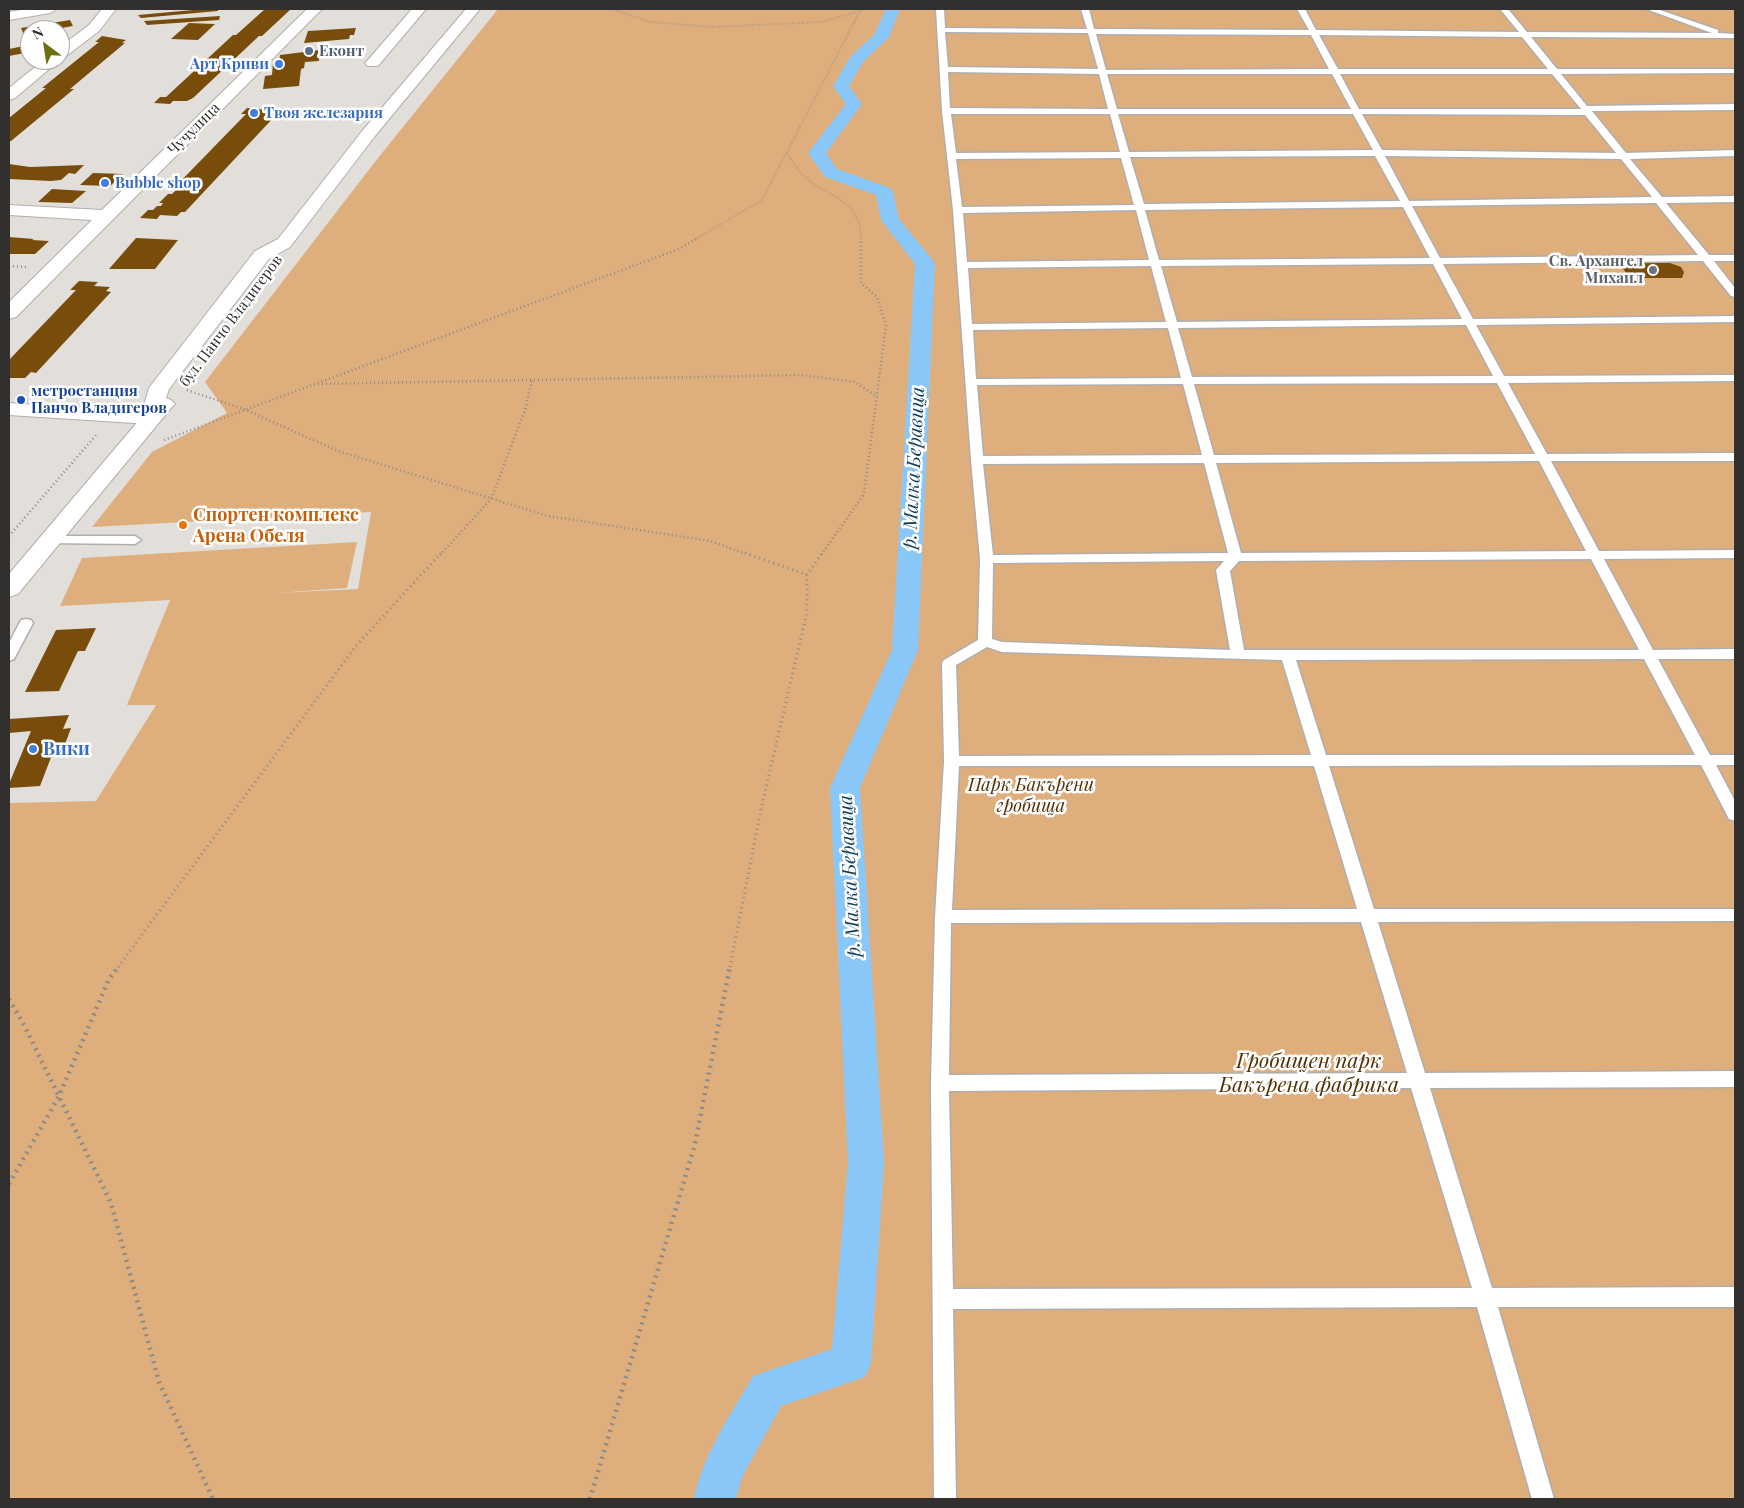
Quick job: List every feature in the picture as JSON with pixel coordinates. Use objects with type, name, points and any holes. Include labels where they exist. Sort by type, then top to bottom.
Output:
[{"type":"street","points":[[9,16],[50,9]]},
{"type":"street","points":[[70,46],[97,25],[109,9]]},
{"type":"street","name":"Чучулица","points":[[9,313],[315,9]]},
{"type":"street","points":[[373,63],[419,9]]},
{"type":"street","name":"бул. Панчо Владигеров","points":[[9,590],[150,418],[178,389],[284,254],[284,243],[369,132],[473,9]]},
{"type":"street","points":[[9,95],[40,70]]},
{"type":"street","points":[[9,210],[106,216]]},
{"type":"street","points":[[9,408],[150,418]]},
{"type":"lane","points":[[940,9],[946,111],[958,210],[977,460],[987,559],[985,642]]},
{"type":"lane","points":[[1085,9],[1236,557]]},
{"type":"lane","points":[[1301,9],[1735,815]]},
{"type":"lane","points":[[1504,9],[1735,294]]},
{"type":"lane","points":[[1650,9],[1735,38]]},
{"type":"lane","points":[[942,30],[1725,36]]},
{"type":"lane","points":[[943,69],[1102,72],[1735,71]]},
{"type":"lane","points":[[946,111],[1586,110],[1735,107]]},
{"type":"lane","points":[[951,156],[1379,153],[1624,156],[1735,153]]},
{"type":"lane","points":[[958,210],[1735,199]]},
{"type":"lane","points":[[963,265],[1735,258]]},
{"type":"lane","points":[[968,327],[1735,319]]},
{"type":"lane","points":[[971,382],[1735,378]]},
{"type":"lane","points":[[977,460],[1735,457]]},
{"type":"lane","points":[[49,540],[135,540]]},
{"type":"lane","points":[[987,559],[1735,554]]},
{"type":"lane","points":[[1236,557],[1223,570],[1238,654]]},
{"type":"lane","points":[[9,656],[26,623]]},
{"type":"lane","points":[[945,1499],[940,1083],[943,917],[952,761],[950,663],[985,642],[1002,647],[1238,654],[1735,654]]},
{"type":"lane","points":[[1287,654],[1485,1298],[1543,1499]]},
{"type":"lane","points":[[952,761],[1735,760]]},
{"type":"lane","points":[[943,917],[1735,915]]},
{"type":"lane","points":[[940,1083],[1735,1079]]},
{"type":"lane","points":[[943,1299],[1735,1297]]},
{"type":"path","points":[[612,9],[650,22],[714,28],[820,22],[861,10]]},
{"type":"path","points":[[164,440],[679,249],[762,200],[861,10]]},
{"type":"path","points":[[590,1499],[695,1144],[761,809],[807,612],[807,574],[864,494],[886,326],[877,296],[861,283],[861,232],[850,206],[801,173],[787,153]]},
{"type":"path","points":[[315,384],[803,375],[855,382],[877,396]]},
{"type":"path","points":[[9,1184],[59,1096],[109,979],[356,646],[491,499],[525,410],[532,380]]},
{"type":"path","points":[[191,390],[246,410],[338,451],[491,499],[548,516],[710,541],[807,574]]},
{"type":"path","points":[[9,536],[97,434]]},
{"type":"path","points":[[9,999],[24,1025],[111,1203],[159,1382],[213,1499]]},
{"type":"green space","name":"Парк Бакърени гробища","points":[[498,9],[1735,9],[1735,1499],[9,1499],[9,803],[96,801],[156,705],[127,705],[170,600],[60,606],[82,558],[357,542],[347,588],[276,593],[358,589],[371,512],[92,527],[152,452],[227,413],[205,382],[378,158]]},
{"type":"building","points":[[218,9],[218,11],[141,18],[138,15]]},
{"type":"building","points":[[265,9],[291,9],[262,36],[259,36],[193,98],[187,101],[173,101],[170,104],[154,103],[160,97],[166,97],[233,35],[236,35]]},
{"type":"building","points":[[220,16],[219,20],[147,25],[144,21]]},
{"type":"building","points":[[189,23],[215,24],[198,40],[171,39]]},
{"type":"building","points":[[356,28],[354,35],[350,35],[349,39],[304,43],[308,31]]},
{"type":"building","points":[[102,36],[126,40],[122,43],[125,43],[70,89],[74,89],[9,141],[9,118],[46,88],[42,88],[64,70],[70,70],[70,65],[99,42],[95,42]]},
{"type":"building","points":[[20,47],[20,54],[9,56],[9,49]]},
{"type":"building","points":[[320,50],[319,61],[305,62],[304,68],[301,69],[299,86],[263,89],[265,76],[272,75],[273,63],[279,62],[280,55]]},
{"type":"building","points":[[247,108],[276,111],[272,115],[276,115],[185,212],[181,212],[177,216],[160,215],[157,219],[140,218],[148,210],[161,206],[163,203],[159,203],[168,194],[172,194],[176,190],[172,190],[246,114],[241,114]]},
{"type":"building","points":[[9,164],[30,167],[84,165],[75,174],[69,173],[61,180],[51,181],[9,179]]},
{"type":"building","points":[[93,173],[123,174],[110,186],[80,185]]},
{"type":"building","points":[[52,189],[86,191],[72,203],[38,202]]},
{"type":"building","points":[[9,237],[49,241],[35,254],[9,254]]},
{"type":"building","points":[[136,238],[178,240],[155,269],[109,269]]},
{"type":"building","name":"Св. Архангел Михаил","points":[[1625,263],[1670,263],[1681,267],[1684,272],[1682,278],[1636,278],[1626,273],[1622,267]]},
{"type":"building","points":[[79,281],[98,282],[94,286],[110,287],[106,291],[111,292],[36,373],[31,372],[25,378],[9,378],[9,360],[76,290],[70,290]]},
{"type":"building","points":[[96,628],[85,651],[78,651],[59,691],[25,692],[56,630]]},
{"type":"building","points":[[69,715],[63,729],[71,728],[64,747],[55,747],[40,786],[9,788],[31,731],[9,733],[9,719]]},
{"type":"waterway","name":"р. Малка Беравица","points":[[715,1499],[722,1471],[767,1390],[851,1363],[866,1163],[845,788],[905,650],[925,263],[890,220],[884,192],[831,173],[817,153],[854,104],[841,86],[857,59],[881,37],[893,9]]},
{"type":"place","name":"Еконт","points":[[309,51]]},
{"type":"place","name":"Арт Криви","points":[[279,64]]},
{"type":"place","name":"Твоя железария","points":[[254,113]]},
{"type":"place","name":"Bubble shop","points":[[105,183]]},
{"type":"place","name":"Св. Архангел Михаил","points":[[1653,270]]},
{"type":"place","name":"метростанция Панчо Владигеров","points":[[21,400]]},
{"type":"place","name":"Спортен комплекс Арена Обеля","points":[[183,525]]},
{"type":"place","name":"Вики","points":[[33,749]]},
{"type":"park label","name":"Гробищен парк Бакърена фабрика","points":[[1309,1073]]}]
